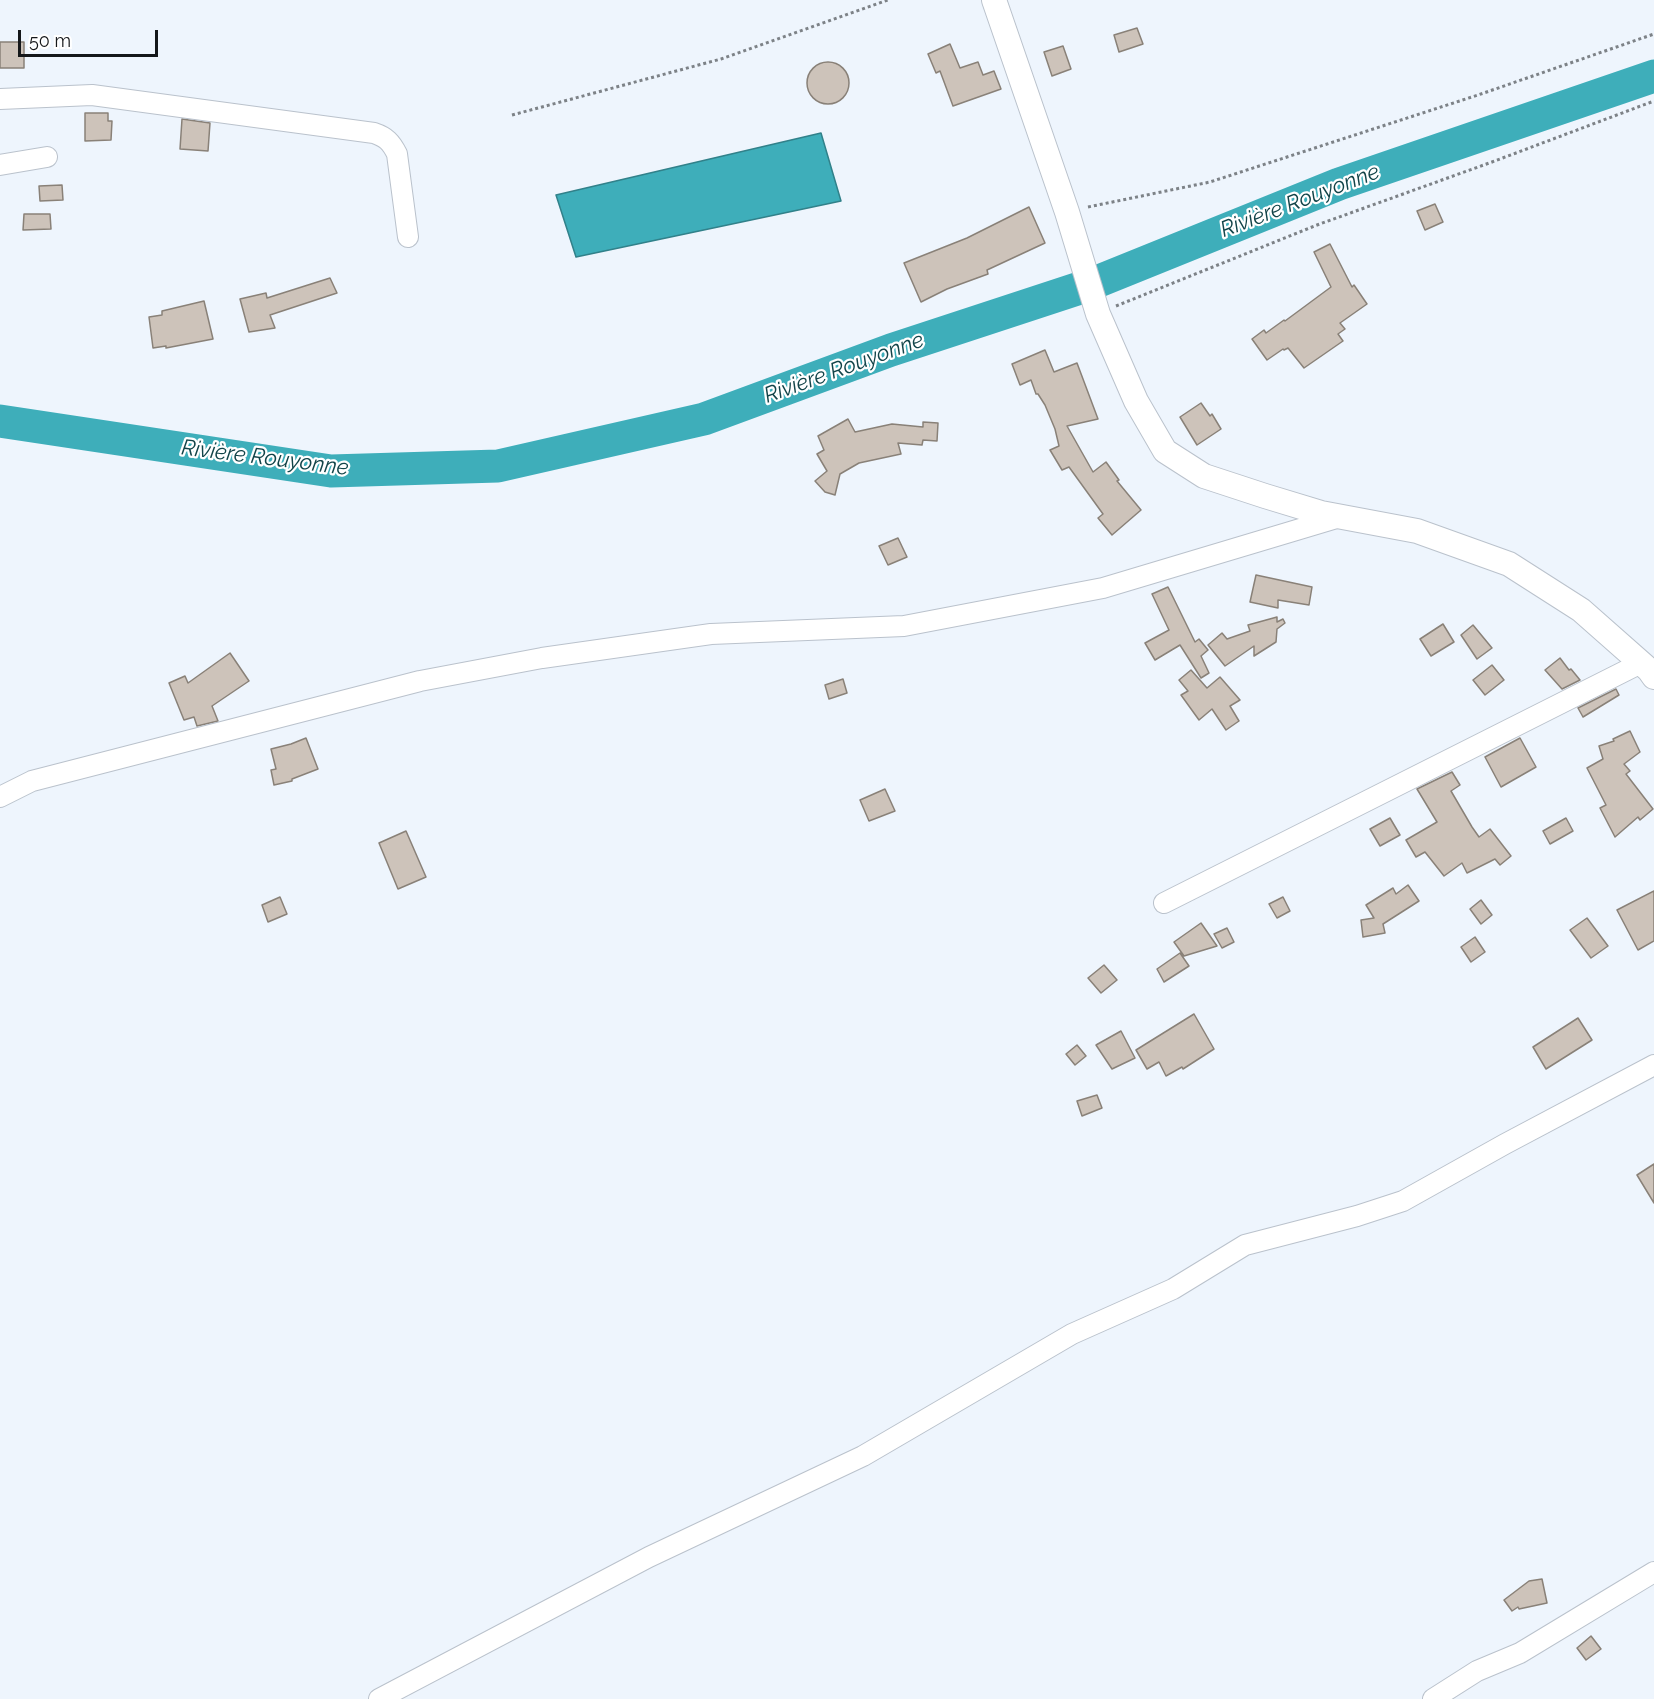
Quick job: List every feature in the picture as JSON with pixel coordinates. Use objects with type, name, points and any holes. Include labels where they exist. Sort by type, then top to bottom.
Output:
[{"type":"main road","points":[[994,0],[1067,212],[1098,314],[1136,401],[1166,451],[1204,476],[1341,517],[1417,531],[1509,564],[1581,610],[1647,670]]},
{"type":"street","points":[[0,99],[92,95],[383,136],[392,144],[397,153],[408,237]]},
{"type":"street","points":[[0,165],[47,157]]},
{"type":"street","points":[[0,797],[32,781],[420,681],[542,657],[711,634],[904,626],[1103,588],[1341,517]]},
{"type":"street","points":[[1164,903],[1647,670]]},
{"type":"street","points":[[379,1699],[649,1557],[863,1456],[1072,1334],[1173,1289],[1245,1245],[1357,1216],[1403,1201],[1504,1144],[1654,1065]]},
{"type":"street","points":[[1433,1699],[1477,1671],[1520,1653],[1654,1572]]},
{"type":"path","points":[[512,115],[721,58],[888,0]]},
{"type":"path","points":[[1067,212],[1210,182],[1478,95],[1654,34]]},
{"type":"path","points":[[1098,314],[1317,225],[1654,101]]},
{"type":"water","points":[[821,133],[841,201],[576,257],[556,195]]},
{"type":"building","points":[[1137,28],[1143,44],[1119,52],[1114,35]]},
{"type":"building","points":[[0,42],[24,42],[24,68],[0,68]]},
{"type":"building","points":[[950,44],[960,68],[978,62],[983,75],[994,71],[1001,89],[953,106],[940,71],[936,73],[928,54]]},
{"type":"building","points":[[1063,46],[1071,69],[1052,76],[1044,52]]},
{"type":"building","points":[[828,62],[836,63],[843,68],[848,75],[848,91],[843,98],[836,103],[828,104],[820,103],[813,98],[808,91],[807,83],[808,75],[813,68],[820,63]]},
{"type":"building","points":[[85,113],[108,113],[108,121],[112,121],[111,140],[85,141]]},
{"type":"building","points":[[182,119],[210,123],[208,151],[180,149]]},
{"type":"building","points":[[62,185],[63,200],[40,201],[39,186]]},
{"type":"building","points":[[1435,204],[1443,222],[1425,230],[1417,211]]},
{"type":"building","points":[[1029,207],[1045,243],[987,270],[988,274],[947,289],[921,302],[904,263],[967,238]]},
{"type":"building","points":[[24,214],[50,214],[51,229],[23,230]]},
{"type":"building","points":[[1330,244],[1352,287],[1354,285],[1367,304],[1340,323],[1345,329],[1338,334],[1343,341],[1304,368],[1288,348],[1267,360],[1252,339],[1264,330],[1266,333],[1285,321],[1331,287],[1314,252]]},
{"type":"building","points":[[330,278],[337,293],[270,315],[275,328],[249,332],[240,299],[266,293],[267,298]]},
{"type":"building","points":[[204,301],[213,339],[166,348],[166,346],[153,348],[149,317],[162,315],[162,311]]},
{"type":"building","points":[[1045,350],[1054,372],[1077,363],[1098,419],[1067,426],[1093,472],[1106,462],[1119,480],[1117,481],[1141,510],[1112,535],[1098,518],[1103,514],[1069,467],[1062,470],[1050,450],[1059,446],[1045,405],[1036,394],[1031,380],[1020,385],[1012,364]]},
{"type":"building","points":[[1201,403],[1210,416],[1212,414],[1221,429],[1197,445],[1180,417]]},
{"type":"building","points":[[848,419],[855,432],[892,424],[923,427],[923,422],[938,423],[937,441],[923,440],[922,445],[898,443],[901,454],[859,463],[840,474],[835,495],[825,492],[815,481],[827,471],[817,454],[824,450],[818,436]]},
{"type":"building","points":[[898,538],[907,557],[888,565],[879,546]]},
{"type":"building","points":[[1256,575],[1312,587],[1309,605],[1278,600],[1278,608],[1250,602]]},
{"type":"building","points":[[1168,587],[1195,642],[1199,639],[1208,650],[1201,656],[1209,673],[1201,678],[1180,645],[1155,660],[1145,643],[1169,630],[1152,594]]},
{"type":"building","points":[[1277,617],[1277,622],[1283,619],[1285,623],[1277,629],[1276,642],[1254,656],[1254,646],[1225,666],[1208,645],[1222,633],[1227,639],[1250,631],[1248,625]]},
{"type":"building","points":[[1443,624],[1454,642],[1431,656],[1420,639]]},
{"type":"building","points":[[1473,625],[1492,648],[1477,659],[1461,635]]},
{"type":"building","points":[[230,653],[249,681],[212,706],[218,721],[197,726],[194,717],[184,720],[169,683],[185,676],[188,683]]},
{"type":"building","points":[[1560,658],[1580,680],[1562,689],[1545,670]]},
{"type":"building","points":[[1492,665],[1504,680],[1485,695],[1473,680]]},
{"type":"building","points":[[1191,670],[1207,688],[1220,677],[1240,700],[1230,706],[1239,721],[1226,730],[1212,709],[1199,720],[1181,695],[1188,691],[1179,680]]},
{"type":"building","points":[[843,679],[847,693],[829,699],[825,685]]},
{"type":"building","points":[[1616,689],[1619,695],[1583,717],[1578,708]]},
{"type":"building","points":[[1630,731],[1640,752],[1624,764],[1630,771],[1626,774],[1653,809],[1640,820],[1638,817],[1615,837],[1600,808],[1606,805],[1587,768],[1603,759],[1599,746],[1614,741],[1613,739]]},
{"type":"building","points":[[306,738],[318,769],[292,779],[292,781],[274,785],[271,770],[276,769],[271,749]]},
{"type":"building","points":[[1520,738],[1536,767],[1501,787],[1485,757]]},
{"type":"building","points":[[1452,772],[1460,785],[1451,791],[1479,837],[1490,829],[1511,856],[1500,865],[1495,859],[1467,873],[1462,863],[1444,876],[1425,852],[1416,857],[1406,840],[1437,822],[1417,789]]},
{"type":"building","points":[[885,789],[895,811],[869,821],[860,800]]},
{"type":"building","points":[[1390,818],[1400,835],[1380,846],[1370,829]]},
{"type":"building","points":[[1566,818],[1573,831],[1550,844],[1543,831]]},
{"type":"building","points":[[406,831],[426,877],[398,889],[379,843]]},
{"type":"building","points":[[1408,885],[1419,901],[1383,924],[1385,933],[1363,937],[1361,920],[1374,918],[1366,905],[1393,888],[1396,894]]},
{"type":"building","points":[[1654,891],[1654,941],[1638,950],[1617,910]]},
{"type":"building","points":[[280,897],[287,914],[268,922],[262,905]]},
{"type":"building","points":[[1283,897],[1290,911],[1277,918],[1269,904]]},
{"type":"building","points":[[1481,900],[1492,915],[1481,924],[1470,909]]},
{"type":"building","points":[[1587,918],[1608,946],[1591,958],[1570,930]]},
{"type":"building","points":[[1201,923],[1217,946],[1184,956],[1174,942]]},
{"type":"building","points":[[1227,928],[1234,942],[1222,948],[1214,934]]},
{"type":"building","points":[[1475,937],[1485,952],[1471,962],[1461,947]]},
{"type":"building","points":[[1180,953],[1189,966],[1164,982],[1157,969]]},
{"type":"building","points":[[1104,965],[1117,980],[1101,993],[1088,978]]},
{"type":"building","points":[[1194,1014],[1214,1049],[1183,1069],[1182,1067],[1166,1076],[1159,1062],[1147,1069],[1136,1050]]},
{"type":"building","points":[[1578,1018],[1592,1040],[1546,1069],[1533,1047]]},
{"type":"building","points":[[1121,1031],[1135,1058],[1112,1069],[1096,1045]]},
{"type":"building","points":[[1077,1045],[1086,1056],[1075,1065],[1066,1054]]},
{"type":"building","points":[[1097,1095],[1102,1108],[1082,1116],[1077,1101]]},
{"type":"building","points":[[1654,1164],[1654,1203],[1637,1175]]},
{"type":"building","points":[[1542,1579],[1547,1603],[1519,1609],[1518,1607],[1512,1611],[1504,1600],[1529,1581]]},
{"type":"building","points":[[1591,1636],[1601,1649],[1586,1660],[1577,1648]]},
{"type":"waterway","name":"Rivière Rouyonne","points":[[0,421],[331,471],[498,466],[704,419],[891,350],[1089,285],[1339,184],[1654,76]]}]
